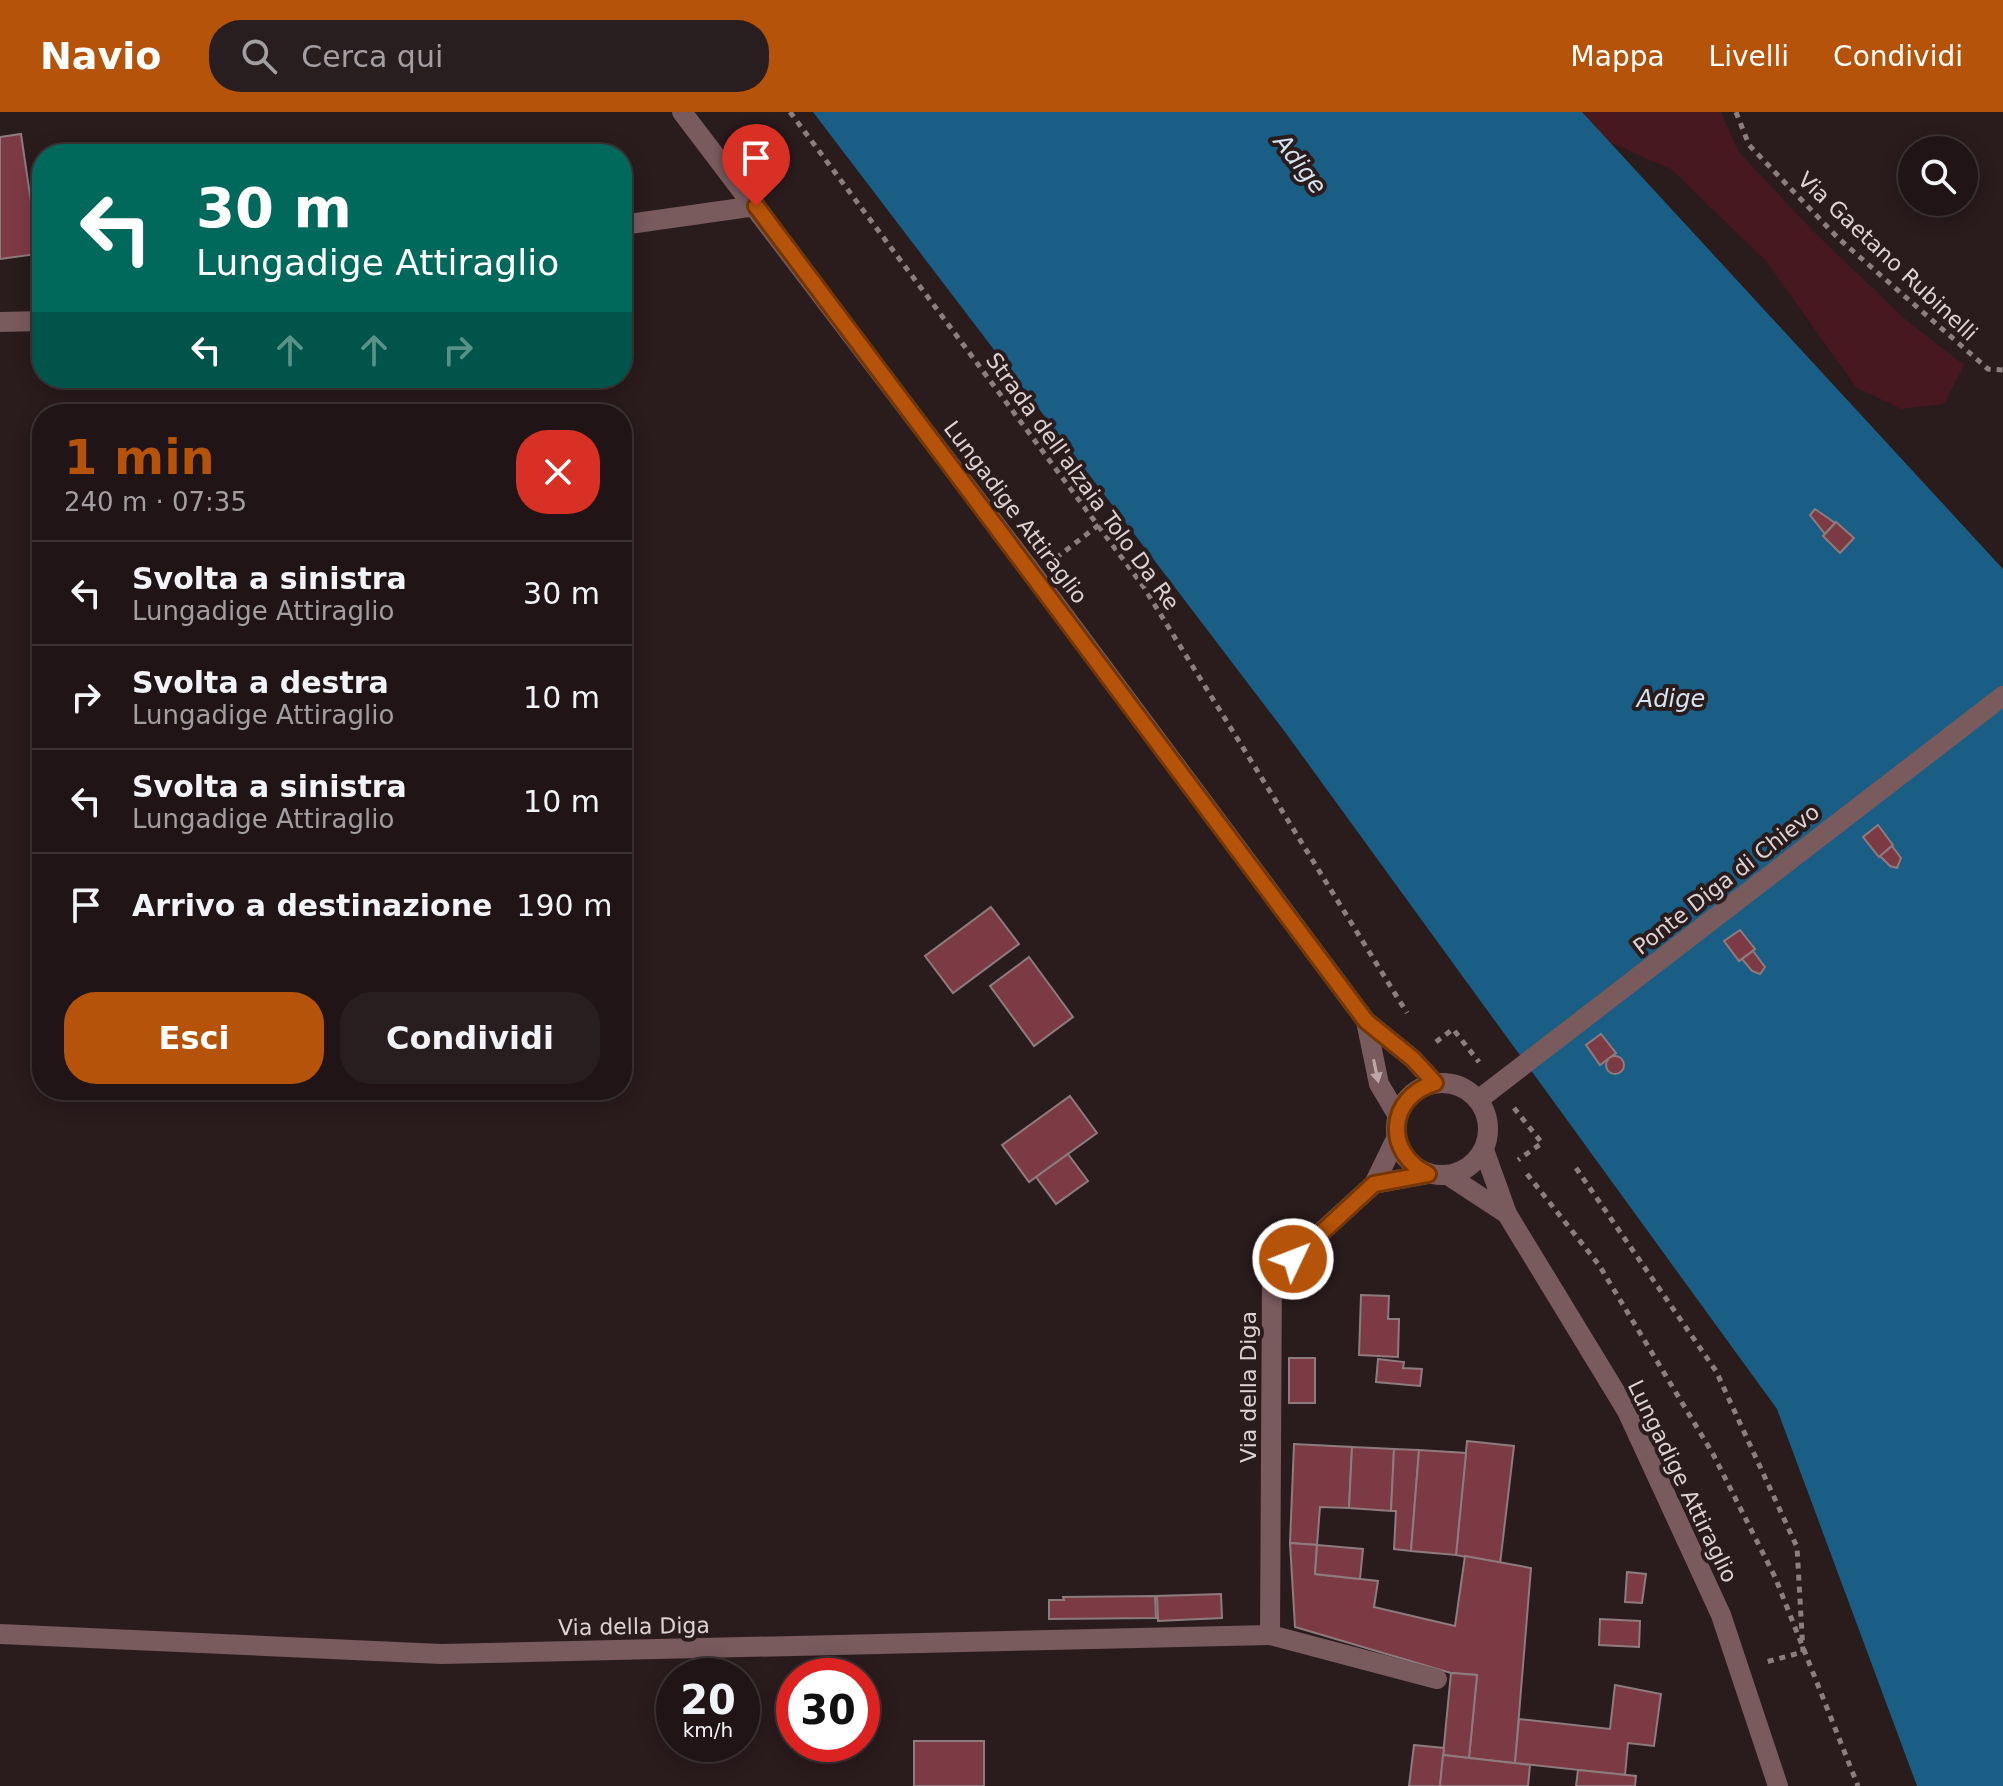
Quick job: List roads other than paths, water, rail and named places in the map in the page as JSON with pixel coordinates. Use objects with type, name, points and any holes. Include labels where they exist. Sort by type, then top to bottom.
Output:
[{"type":"street","name":"Lungadige Attiraglio","points":[[682,112],[1034,575],[1366,1021],[1413,1059],[1435,1083],[1459,1086],[1478,1100],[1488,1124],[1484,1150],[1507,1214],[1627,1411],[1721,1615],[1778,1786]]},
{"type":"street","points":[[632,224],[756,206]]},
{"type":"street","points":[[0,322],[32,321]]},
{"type":"street","name":"Ponte Diga di Chievo","points":[[1478,1100],[2003,696]]},
{"type":"street","name":"Lungadige Attiraglio","points":[[1366,1021],[1379,1084],[1398,1116]]},
{"type":"street","points":[[1428,1174],[1408,1161],[1396,1139],[1398,1116],[1415,1091],[1435,1083]]},
{"type":"street","name":"Via della Diga","points":[[1270,1635],[1272,1277],[1374,1184],[1396,1139]]},
{"type":"street","points":[[1449,1176],[1475,1163],[1484,1150]]},
{"type":"street","name":"Lungadige Attiraglio","points":[[1428,1174],[1449,1176],[1507,1214]]},
{"type":"street","points":[[1374,1184],[1428,1174]]},
{"type":"street","name":"Via della Diga","points":[[0,1634],[441,1654],[1270,1635],[1437,1679]]},
{"type":"water","name":"Adige","points":[[813,112],[1582,112],[2003,569],[2003,1786],[1917,1786],[1777,1409],[1285,732]]}]
